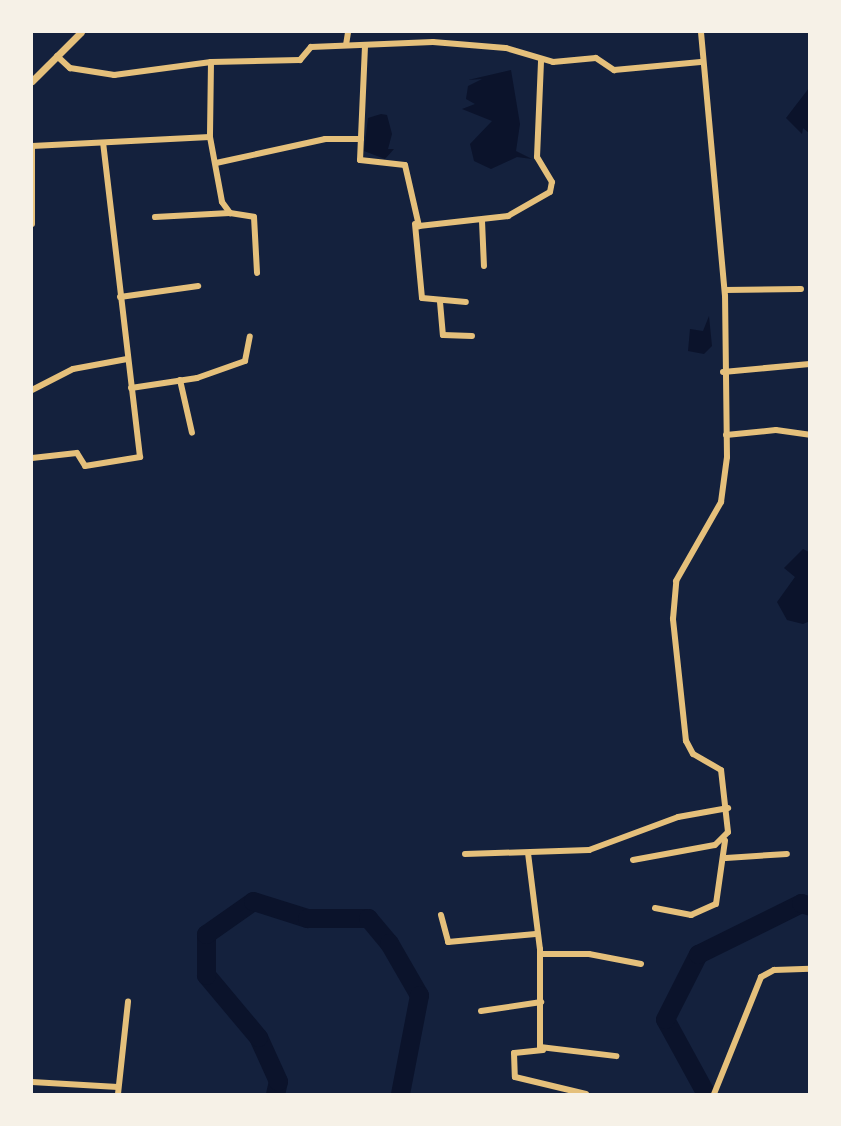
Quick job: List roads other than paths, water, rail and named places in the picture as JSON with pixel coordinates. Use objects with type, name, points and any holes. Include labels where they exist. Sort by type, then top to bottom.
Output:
[{"type":"street","points":[[32,81],[81,32]]},
{"type":"street","points":[[346,45],[348,32]]},
{"type":"street","points":[[655,908],[691,915],[716,904],[726,858],[728,808],[722,771],[694,754],[686,741],[673,619],[676,581],[724,495],[725,290],[701,62],[701,32]]},
{"type":"street","points":[[57,56],[70,68],[81,71],[127,75],[211,62],[300,60],[308,48],[346,45],[365,47],[454,43],[541,60],[596,58],[614,70],[701,62]]},
{"type":"street","points":[[365,47],[361,139],[364,163],[407,167],[422,298],[440,302],[466,302]]},
{"type":"street","points":[[415,224],[482,221],[508,216],[550,192],[552,182],[537,157],[541,60]]},
{"type":"street","points":[[211,62],[210,137],[230,213]]},
{"type":"street","points":[[32,224],[32,146],[210,137]]},
{"type":"street","points":[[216,163],[325,139],[361,139]]},
{"type":"street","points":[[32,458],[77,453],[85,466],[138,461],[103,143]]},
{"type":"street","points":[[155,217],[230,213],[254,217],[257,274]]},
{"type":"street","points":[[482,221],[484,266]]},
{"type":"street","points":[[120,298],[198,286]]},
{"type":"street","points":[[725,290],[801,289]]},
{"type":"street","points":[[440,302],[443,335],[472,336]]},
{"type":"street","points":[[131,388],[180,380],[245,361],[250,337]]},
{"type":"street","points":[[32,390],[73,369],[127,359]]},
{"type":"street","points":[[723,372],[810,364]]},
{"type":"street","points":[[180,380],[192,433]]},
{"type":"street","points":[[726,435],[776,430],[810,435]]},
{"type":"street","points":[[465,854],[528,853],[608,846],[678,817],[728,808]]},
{"type":"street","points":[[633,860],[725,841]]},
{"type":"street","points":[[528,853],[536,934],[541,954],[543,1051]]},
{"type":"street","points":[[726,858],[787,854]]},
{"type":"street","points":[[440,915],[448,942],[536,934]]},
{"type":"street","points":[[541,954],[589,954],[641,964]]},
{"type":"street","points":[[714,1094],[761,977],[774,970],[810,969]]},
{"type":"street","points":[[32,1082],[118,1091],[128,1002]]},
{"type":"street","points":[[481,1011],[541,1002]]},
{"type":"street","points":[[586,1094],[515,1077],[513,1053],[543,1051],[616,1056]]},
{"type":"water","points":[[511,70],[520,124],[516,151],[532,159],[517,157],[491,169],[474,161],[470,144],[492,121],[462,109],[475,104],[466,99],[468,86],[482,79],[468,80]]},
{"type":"water","points":[[809,88],[809,133],[803,128],[802,134],[786,118]]},
{"type":"water","points":[[387,115],[392,134],[388,149],[394,149],[385,159],[364,151],[368,118]]},
{"type":"water","points":[[709,316],[712,346],[704,354],[688,351],[690,329],[703,331]]},
{"type":"water","points":[[803,549],[809,552],[810,621],[803,624],[787,620],[777,602],[795,577],[784,568]]},
{"type":"waterway","points":[[275,1094],[278,1081],[258,1037],[206,975],[206,934],[253,901],[307,918],[368,918],[389,943],[419,995],[400,1094]]},
{"type":"waterway","points":[[706,1094],[665,1019],[698,954],[801,903],[810,906]]}]
